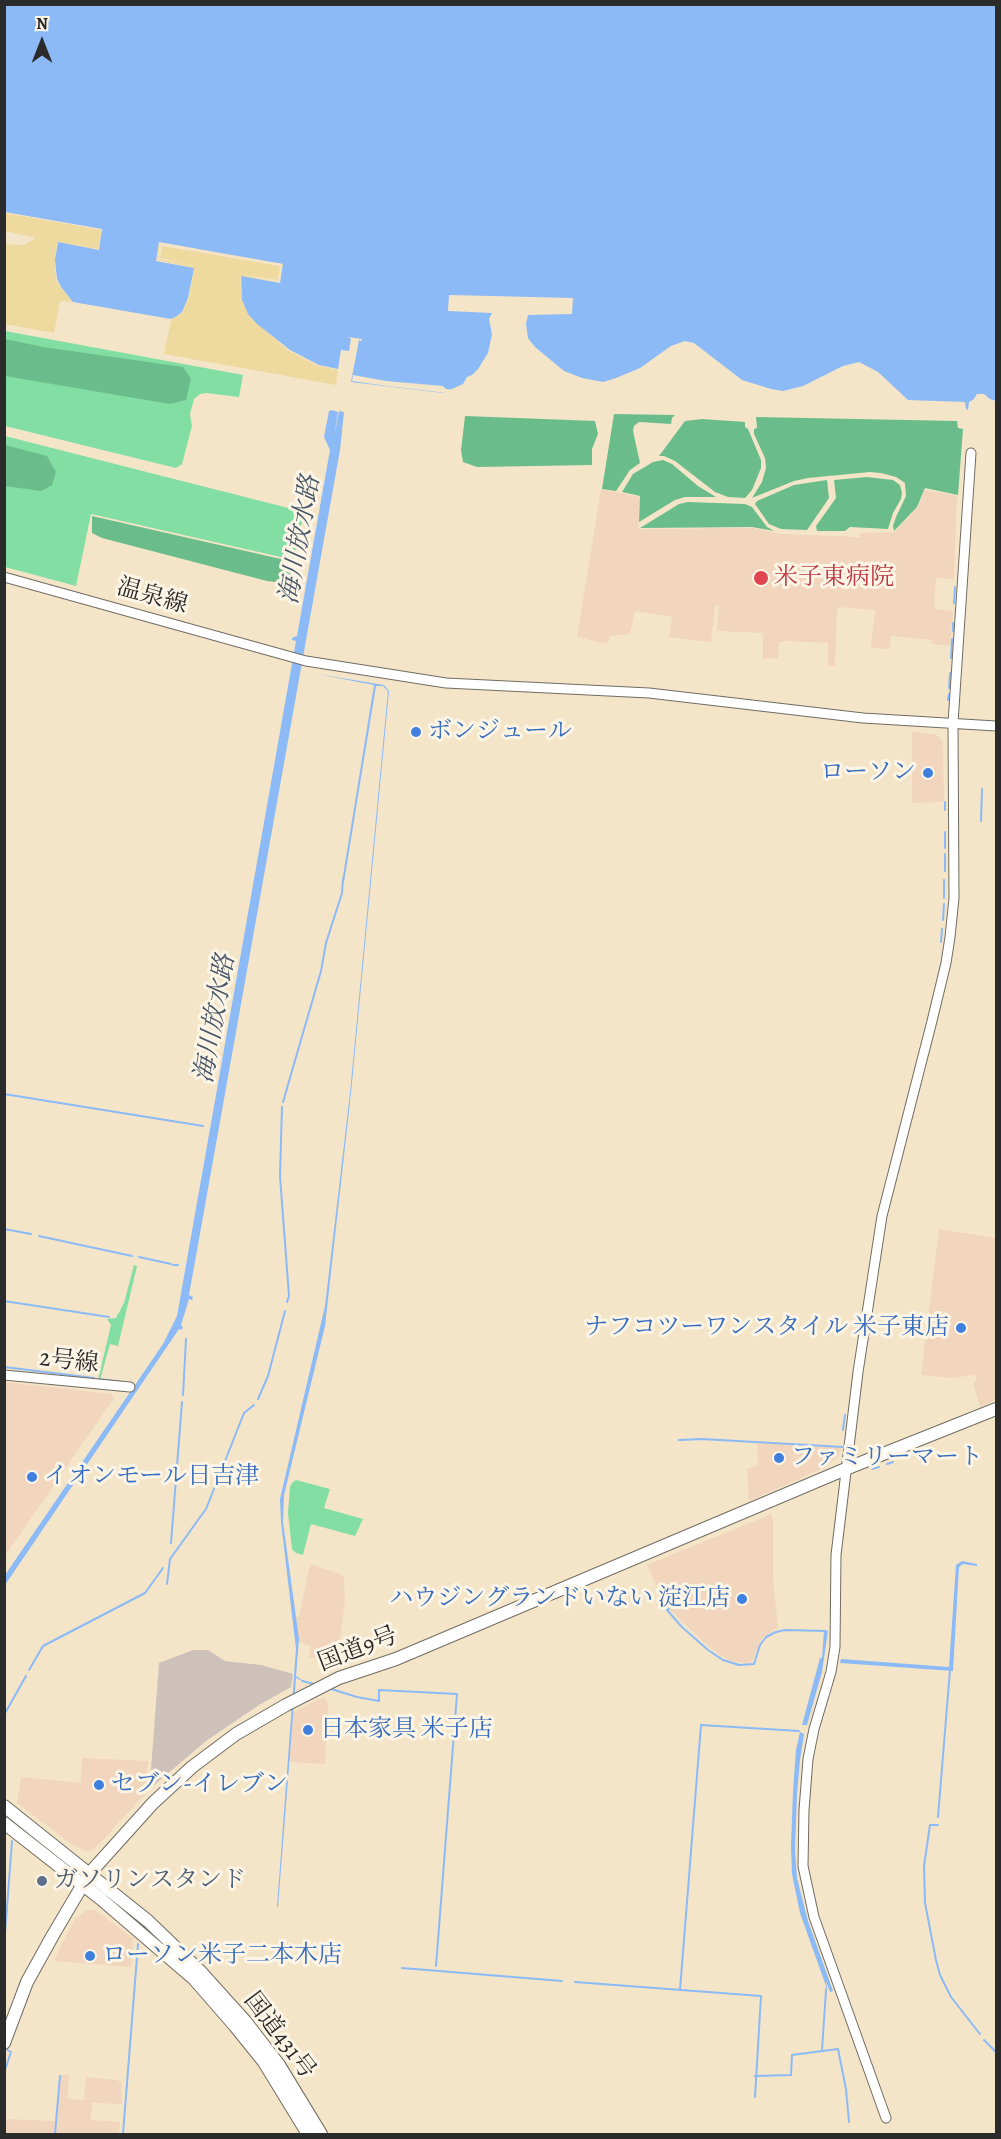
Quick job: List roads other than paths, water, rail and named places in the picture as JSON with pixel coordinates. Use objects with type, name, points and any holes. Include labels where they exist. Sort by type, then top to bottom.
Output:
[{"type":"highway","name":"国道9号","points":[[4,2043],[27,1982],[86,1880],[136,1820],[192,1767],[236,1734],[300,1697],[339,1678],[396,1659],[848,1468],[996,1409]]},
{"type":"highway","name":"国道431号","points":[[4,1806],[201,1987],[264,2062],[308,2134]]},
{"type":"highway","name":"国道431号","points":[[4,1823],[148,1921],[200,1971],[245,2020],[279,2065],[321,2134]]},
{"type":"street","points":[[886,2118],[814,1917],[803,1866],[808,1759],[814,1729],[831,1672],[835,1647],[836,1555],[858,1372],[882,1216],[932,1022],[949,946],[954,898],[953,723],[971,453]]},
{"type":"street","name":"温泉線","points":[[4,577],[306,661],[446,683],[649,693],[863,718],[996,726]]},
{"type":"street","name":"2号線","points":[[4,1375],[130,1387]]},
{"type":"water","points":[[4,5],[996,5],[996,401],[984,394],[977,394],[969,402],[968,410],[965,402],[908,400],[878,372],[859,362],[843,366],[803,386],[783,391],[771,389],[742,380],[694,343],[685,341],[671,346],[640,368],[616,378],[603,382],[582,378],[564,371],[535,347],[528,338],[526,324],[528,315],[572,314],[573,298],[449,295],[448,311],[492,313],[489,319],[492,334],[488,353],[478,369],[467,377],[463,384],[443,393],[351,382],[359,340],[362,341],[362,339],[348,337],[351,339],[349,351],[341,350],[338,369],[319,365],[290,350],[248,314],[242,300],[241,276],[280,283],[283,264],[159,242],[156,261],[194,268],[188,298],[182,312],[177,316],[171,319],[73,302],[57,279],[55,260],[58,242],[99,250],[102,229],[5,212]]},
{"type":"water","points":[[329,411],[338,412],[334,438],[339,411],[344,412],[340,450],[189,1295],[193,1297],[192,1300],[189,1299],[181,1325],[183,1328],[179,1329],[5,1585],[5,1575],[163,1344],[177,1316],[296,641],[292,638],[297,636],[330,450],[324,437]]},
{"type":"water","points":[[317,674],[384,685],[389,691],[351,1093],[325,1326],[284,1495],[283,1522],[299,1639],[296,1676],[305,1682],[296,1678],[277,1907],[296,1649],[280,1499],[325,1306],[350,1093],[388,691],[383,686],[376,686],[344,882],[342,882],[374,685]]},
{"type":"water","points":[[962,1561],[977,1564],[977,1566],[963,1564],[959,1567],[953,1671],[840,1663],[841,1659],[949,1667],[956,1565]]},
{"type":"water","points":[[824,1631],[828,1631],[822,1672],[807,1725],[802,1725],[820,1658],[822,1658]]},
{"type":"water","points":[[800,1732],[804,1734],[797,1794],[795,1850],[797,1878],[808,1921],[833,1991],[830,1992],[826,1981],[827,1988],[825,1991],[826,1986],[800,1913],[792,1874],[793,1791],[796,1750]]},
{"type":"waterway","points":[[954,603],[955,587]]},
{"type":"waterway","points":[[953,623],[953,631]]},
{"type":"waterway","points":[[951,658],[952,639]]},
{"type":"waterway","points":[[949,688],[950,673]]},
{"type":"waterway","points":[[948,700],[949,694]]},
{"type":"waterway","points":[[981,821],[982,789]]},
{"type":"waterway","points":[[945,802],[945,810]]},
{"type":"waterway","points":[[945,832],[945,848]]},
{"type":"waterway","points":[[945,854],[945,871]]},
{"type":"waterway","points":[[283,1102],[321,971],[326,943],[342,893],[343,879]]},
{"type":"waterway","points":[[944,880],[944,898]]},
{"type":"waterway","points":[[943,920],[944,904]]},
{"type":"waterway","points":[[941,942],[942,929]]},
{"type":"waterway","points":[[4,1094],[203,1126]]},
{"type":"waterway","points":[[282,1107],[280,1176],[289,1296],[287,1302]]},
{"type":"waterway","points":[[4,1229],[31,1234]]},
{"type":"waterway","points":[[39,1236],[132,1256]]},
{"type":"waterway","points":[[139,1257],[171,1264]]},
{"type":"waterway","points":[[173,1265],[178,1265]]},
{"type":"waterway","points":[[4,1301],[109,1317]]},
{"type":"waterway","points":[[258,1399],[268,1376],[285,1311]]},
{"type":"waterway","points":[[183,1395],[186,1339]]},
{"type":"waterway","points":[[4,1367],[94,1378]]},
{"type":"waterway","points":[[98,1379],[124,1382]]},
{"type":"waterway","points":[[171,1543],[182,1402]]},
{"type":"waterway","points":[[167,1584],[170,1559],[206,1509],[244,1413],[254,1405]]},
{"type":"waterway","points":[[843,1430],[845,1415]]},
{"type":"waterway","points":[[679,1440],[702,1439],[843,1447]]},
{"type":"waterway","points":[[887,1464],[893,1462]]},
{"type":"waterway","points":[[872,1469],[879,1467]]},
{"type":"waterway","points":[[29,1670],[43,1646],[145,1593],[163,1568]]},
{"type":"waterway","points":[[669,1609],[667,1610],[682,1627],[708,1650],[723,1660],[739,1665],[754,1664],[760,1645],[766,1637],[776,1632],[785,1630],[826,1631]]},
{"type":"waterway","points":[[938,1817],[950,1670]]},
{"type":"waterway","points":[[4,1715],[26,1676]]},
{"type":"waterway","points":[[302,1681],[314,1684]]},
{"type":"waterway","points":[[328,1688],[379,1701],[379,1690],[457,1694],[436,1966]]},
{"type":"waterway","points":[[680,1990],[701,1725],[799,1731]]},
{"type":"waterway","points":[[938,1825],[930,1825],[924,1866],[925,1903],[936,1960],[940,1975],[951,1997],[980,2034]]},
{"type":"waterway","points":[[4,1947],[12,1841]]},
{"type":"waterway","points":[[123,2134],[138,1944]]},
{"type":"waterway","points":[[402,1968],[562,1981]]},
{"type":"waterway","points":[[575,1982],[761,1996],[755,2097]]},
{"type":"waterway","points":[[822,2050],[826,1990]]},
{"type":"waterway","points":[[984,2040],[996,2052]]},
{"type":"waterway","points":[[4,2048],[11,2052],[4,2073]]},
{"type":"waterway","points":[[755,2076],[791,2075],[792,2055],[838,2049],[846,2089],[849,2122]]},
{"type":"waterway","points":[[55,2134],[60,2076]]},
{"type":"place","name":"米子東病院","points":[[761,578]]},
{"type":"place","name":"ボンジュール","points":[[416,732]]},
{"type":"place","name":"ローソン","points":[[928,773]]},
{"type":"place","name":"ナフコツーワンスタイル 米子東店","points":[[961,1328]]},
{"type":"place","name":"ファミリーマート","points":[[779,1458]]},
{"type":"place","name":"イオンモール日吉津","points":[[32,1477]]},
{"type":"place","name":"ハウジングランドいない 淀江店","points":[[742,1599]]},
{"type":"place","name":"日本家具 米子店","points":[[308,1730]]},
{"type":"place","name":"セブン-イレブン","points":[[99,1785]]},
{"type":"place","name":"ガソリンスタンド","points":[[42,1881]]},
{"type":"place","name":"ローソン米子二本木店","points":[[90,1956]]},
{"type":"water label","name":"海川放水路","points":[[301,540]]},
{"type":"water label","name":"海川放水路","points":[[216,1019]]}]
